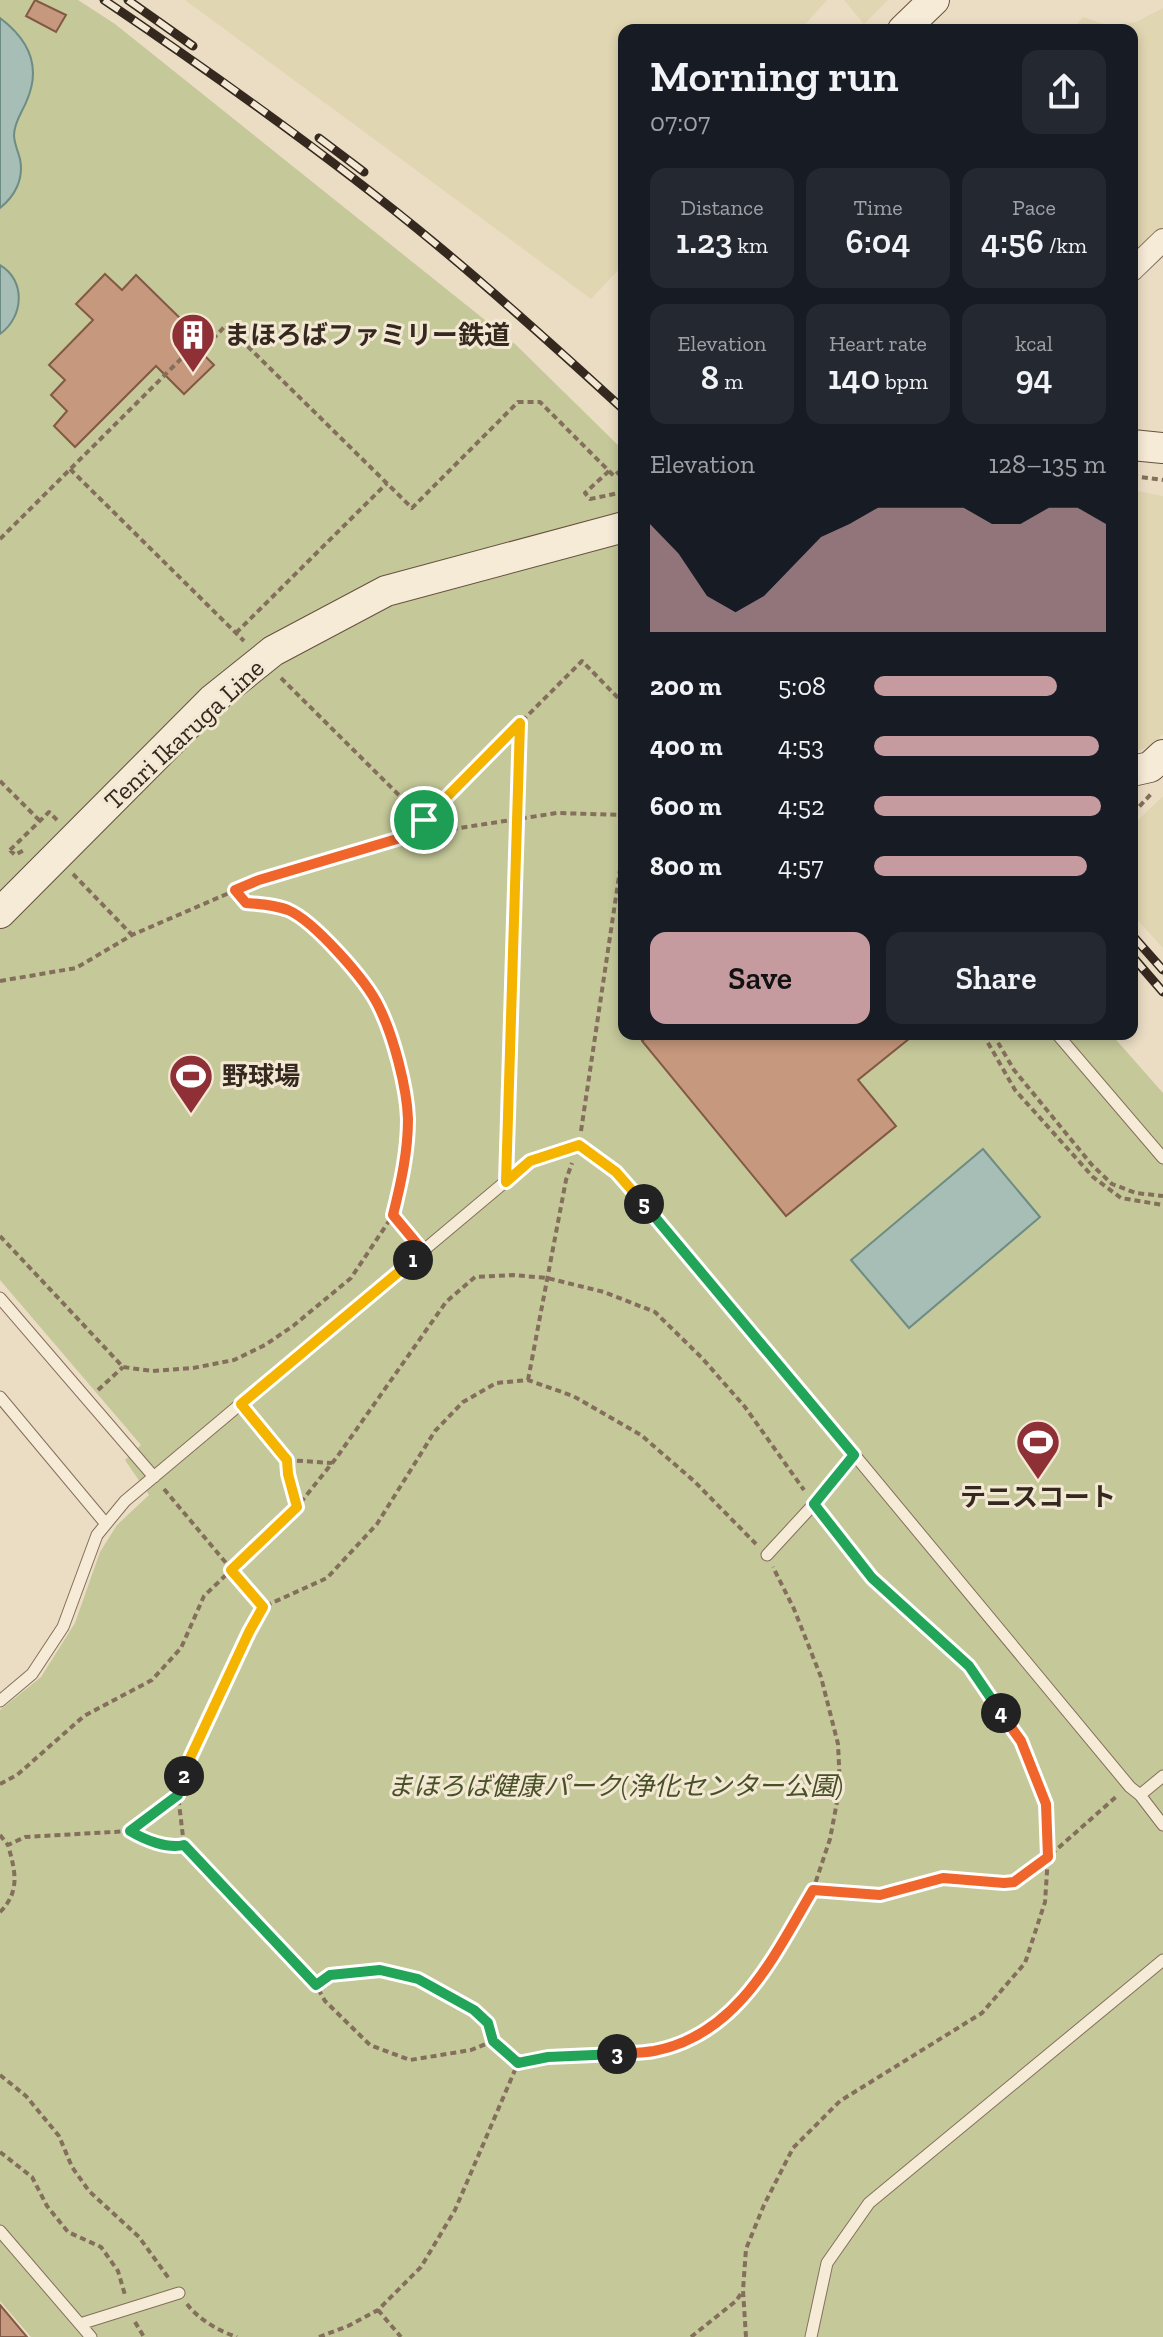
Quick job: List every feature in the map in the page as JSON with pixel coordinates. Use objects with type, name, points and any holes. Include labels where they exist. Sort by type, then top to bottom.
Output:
[{"type":"main road","points":[[909,24],[934,0]]},
{"type":"main road","points":[[1138,446],[1163,448]]},
{"type":"main road","name":"Tenri Ikaruga Line","points":[[0,913],[212,700],[273,651],[386,591],[618,529]]},
{"type":"main road","points":[[1138,770],[1150,767],[1163,755]]},
{"type":"street","points":[[1138,264],[1163,240]]},
{"type":"lane","points":[[1062,1040],[1163,1158]]},
{"type":"lane","points":[[0,1701],[32,1674],[63,1627],[97,1535],[125,1501],[530,1161],[579,1145],[616,1172],[1163,1825]]},
{"type":"lane","points":[[0,1298],[154,1477]]},
{"type":"lane","points":[[0,1397],[106,1524]]},
{"type":"lane","points":[[767,1555],[854,1455]]},
{"type":"lane","points":[[1140,1795],[1163,1776]]},
{"type":"lane","points":[[811,2337],[827,2263],[869,2203],[1163,1960]]},
{"type":"lane","points":[[0,2231],[91,2337]]},
{"type":"lane","points":[[80,2324],[179,2293]]},
{"type":"path","points":[[0,539],[207,333],[213,339],[226,325],[412,508],[518,402],[540,402],[614,476],[618,473]]},
{"type":"path","points":[[70,469],[252,649]]},
{"type":"path","points":[[609,471],[585,493],[590,499],[618,493]]},
{"type":"path","points":[[1138,477],[1163,480]]},
{"type":"path","points":[[236,633],[387,483]]},
{"type":"path","points":[[407,836],[582,661],[618,698]]},
{"type":"path","points":[[273,671],[424,820]]},
{"type":"path","points":[[506,1182],[520,723]]},
{"type":"path","points":[[0,781],[40,821]]},
{"type":"path","points":[[10,850],[49,812]]},
{"type":"path","points":[[0,981],[76,968],[132,935],[259,880],[407,836],[557,813],[618,815]]},
{"type":"path","points":[[70,871],[132,935]]},
{"type":"path","points":[[528,1380],[566,1180],[579,1145],[618,883]]},
{"type":"path","points":[[0,1236],[123,1367],[152,1371],[193,1368],[234,1360],[265,1345],[293,1326],[351,1278],[393,1215],[406,1159],[408,1116],[401,1071],[379,1005],[342,956],[315,929],[290,911],[266,904],[246,903],[235,890]]},
{"type":"path","points":[[986,1040],[1015,1090],[1093,1177],[1121,1198],[1163,1205]]},
{"type":"path","points":[[996,1040],[1014,1070],[1092,1165],[1112,1184],[1136,1193],[1163,1196]]},
{"type":"path","points":[[393,1215],[423,1251]]},
{"type":"path","points":[[0,1784],[17,1775],[84,1716],[152,1680],[181,1648],[204,1596],[297,1507],[332,1463],[446,1302],[475,1277],[513,1275],[547,1278],[604,1292],[655,1312],[702,1358],[745,1407],[814,1504],[872,1578],[969,1666],[1021,1741],[1046,1804],[1048,1857],[1045,1902],[1025,1963],[982,2013],[840,2101],[793,2148],[746,2249],[743,2290],[746,2337]]},
{"type":"path","points":[[88,1400],[123,1367]]},
{"type":"path","points":[[493,2041],[471,2050],[410,2060],[370,2045],[325,2001],[316,1985],[184,1845],[178,1795],[191,1756],[263,1607],[327,1578],[377,1524],[435,1431],[463,1402],[496,1383],[528,1380],[573,1396],[641,1435],[694,1481],[767,1555],[794,1609],[821,1677],[838,1744],[840,1786],[830,1839],[813,1890],[757,1981],[733,2010],[696,2036],[656,2051],[548,2057],[518,2063]]},
{"type":"path","points":[[241,1404],[287,1460],[297,1507]]},
{"type":"path","points":[[287,1460],[332,1463]]},
{"type":"path","points":[[154,1477],[263,1607]]},
{"type":"path","points":[[813,1890],[880,1895],[943,1878],[1014,1882],[1130,1787]]},
{"type":"path","points":[[8,1845],[25,1837],[130,1831],[178,1795]]},
{"type":"path","points":[[130,1831],[175,1847],[184,1845]]},
{"type":"path","points":[[0,1835],[8,1845],[16,1876],[8,1904],[0,1912]]},
{"type":"path","points":[[316,1985],[330,1975],[380,1970],[418,1979],[474,2010],[488,2023],[493,2041],[518,2063]]},
{"type":"path","points":[[319,2337],[378,2310],[421,2267],[455,2210],[518,2063]]},
{"type":"path","points":[[0,2075],[26,2096],[59,2136],[72,2167],[89,2191],[139,2237],[193,2312],[220,2331],[237,2337]]},
{"type":"path","points":[[0,2152],[32,2177],[47,2206],[68,2232],[101,2247],[118,2271],[129,2310],[144,2337]]},
{"type":"path","points":[[694,2336],[736,2301],[743,2290]]},
{"type":"path","points":[[378,2310],[398,2336]]},
{"type":"shaded area","points":[[185,0],[827,0],[805,24],[618,24],[618,270],[591,299]]},
{"type":"shaded area","points":[[844,0],[888,0],[864,24]]},
{"type":"shaded area","points":[[1163,8],[1163,228],[1138,254],[1138,24],[1122,24],[1136,22]]},
{"type":"shaded area","points":[[1083,17],[1103,24],[1077,24]]},
{"type":"shaded area","points":[[1138,491],[1163,496],[1163,734],[1153,745],[1138,751]]},
{"type":"shaded area","points":[[1163,796],[1163,948],[1138,921],[1138,820]]},
{"type":"green space","name":"まほろば健康パーク(浄化センター公園)","points":[[0,0],[78,0],[115,24],[515,344],[618,445],[618,1040],[1116,1040],[1163,1093],[1163,2337],[31,2337],[0,2301],[0,1710],[41,1677],[75,1623],[100,1552],[117,1525],[149,1495],[125,1460],[141,1445],[0,1280]]},
{"type":"water","points":[[0,18],[25,44],[33,75],[27,100],[14,130],[21,166],[19,180],[10,198],[0,208]]},
{"type":"water","points":[[0,265],[14,280],[19,299],[14,318],[0,334]]},
{"type":"water","points":[[983,1149],[1040,1217],[909,1328],[851,1260]]},
{"type":"building","points":[[35,0],[66,15],[56,32],[26,16]]},
{"type":"building","points":[[105,274],[122,290],[136,275],[192,330],[185,336],[214,365],[184,394],[156,366],[75,447],[54,426],[67,411],[51,395],[65,380],[49,365],[93,320],[76,304]]},
{"type":"building","points":[[908,1040],[858,1080],[896,1126],[786,1216],[642,1041]]},
{"type":"building","points":[[0,2305],[27,2337],[0,2337]]},
{"type":"railway","points":[[104,0],[274,118],[397,212],[618,405]]},
{"type":"railway","points":[[128,0],[193,46]]},
{"type":"railway","points":[[319,138],[364,172]]},
{"type":"railway","points":[[1138,942],[1163,970]]},
{"type":"railway","points":[[1138,963],[1163,992]]},
{"type":"place","name":"まほろばファミリー鉄道","points":[[193,374]]},
{"type":"place","name":"野球場","points":[[191,1115]]},
{"type":"place","name":"テニスコート","points":[[1038,1481]]},
{"type":"route","points":[[520,723],[506,1182],[530,1161],[579,1145],[616,1172],[854,1455],[814,1504],[872,1578],[969,1666],[1021,1741],[1046,1804],[1048,1857],[1014,1882],[943,1878],[880,1895],[813,1890],[765,1972],[733,2010],[696,2036],[656,2051],[548,2057],[518,2063],[493,2041],[488,2023],[474,2010],[418,1979],[380,1970],[330,1975],[316,1985],[184,1845],[175,1847],[130,1831],[178,1795],[191,1756],[263,1607],[231,1570],[297,1507],[287,1460],[241,1404],[423,1251],[393,1215],[406,1159],[408,1116],[401,1071],[379,1005],[342,956],[315,929],[290,911],[266,904],[246,903],[235,890],[407,836],[424,820],[520,723]]}]
